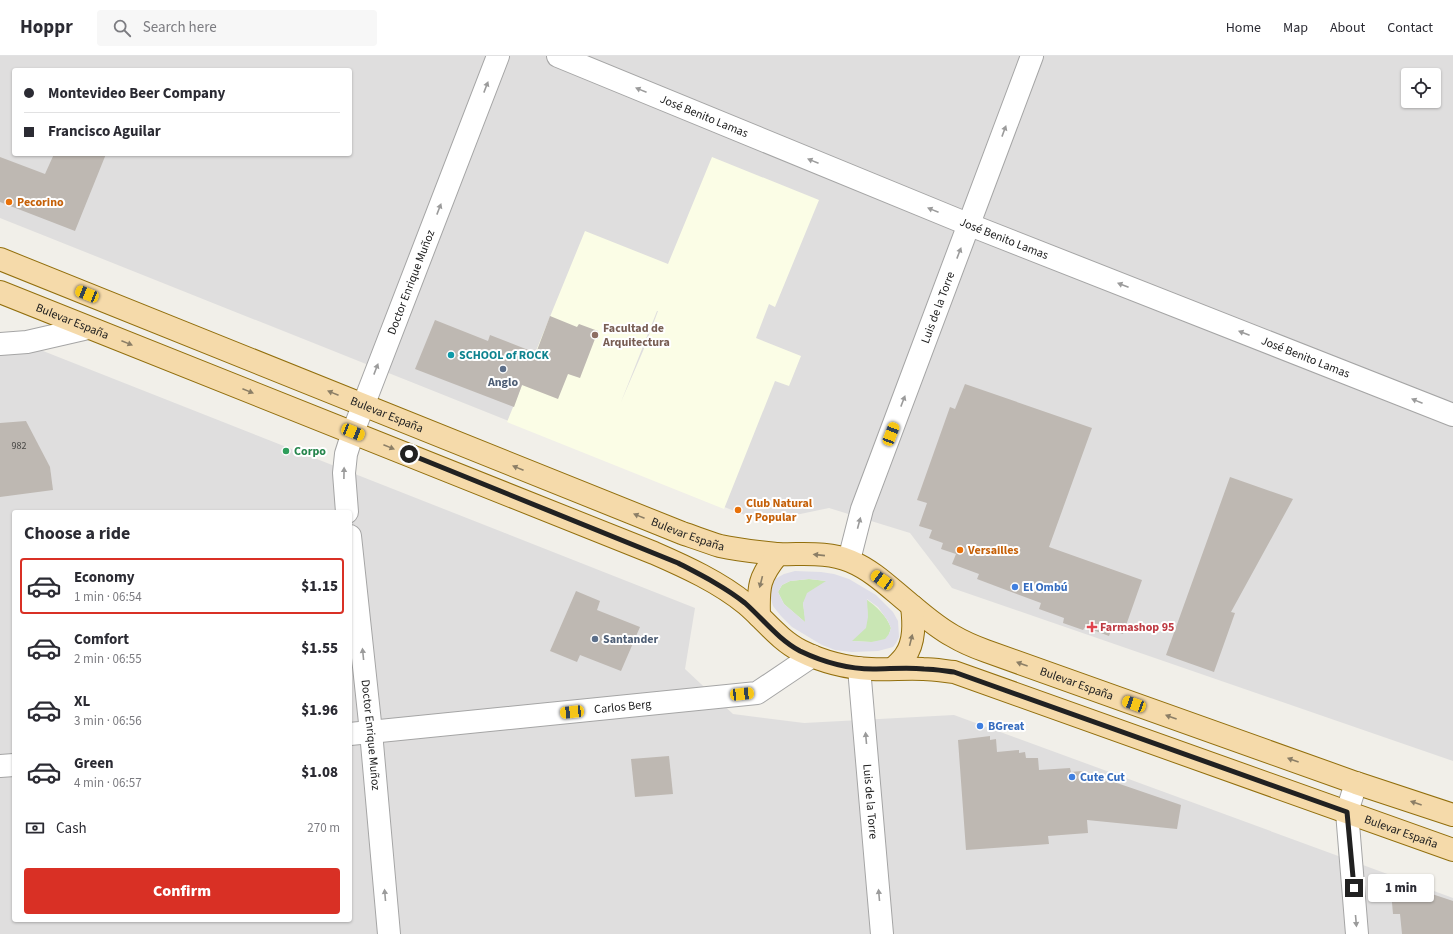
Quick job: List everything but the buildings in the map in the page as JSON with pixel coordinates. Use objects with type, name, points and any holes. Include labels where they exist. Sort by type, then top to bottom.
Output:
[{"type":"main road","name":"Bulevar España","points":[[0,258],[682,533],[720,546],[740,550],[778,554],[813,554],[848,560],[868,570],[882,580],[912,606],[951,635],[986,651],[1356,783],[1453,815]]},
{"type":"main road","name":"Bulevar España","points":[[0,292],[678,563],[706,577],[729,592],[744,603],[786,641],[799,650],[812,656],[833,664],[859,668],[924,669],[954,672],[1453,850]]},
{"type":"main road","points":[[759,616],[758,597],[763,574],[778,554]]},
{"type":"main road","points":[[894,668],[905,656],[912,638],[914,622],[912,606]]},
{"type":"street","name":"Doctor Enrique Muñoz","points":[[347,510],[344,473],[346,454],[353,432],[362,405],[498,56]]},
{"type":"street","name":"José Benito Lamas","points":[[558,56],[970,225],[1453,416]]},
{"type":"street","name":"Luis de la Torre","points":[[848,560],[862,508],[970,225],[1032,56]]},
{"type":"street","points":[[0,344],[27,342],[88,328]]},
{"type":"street","name":"Doctor Enrique Muñoz","points":[[352,575],[360,733],[388,934]]},
{"type":"street","name":"Carlos Berg","points":[[360,733],[757,693],[812,656]]},
{"type":"street","name":"Luis de la Torre","points":[[859,668],[882,934]]},
{"type":"street","points":[[0,766],[12,764]]},
{"type":"street","points":[[1356,783],[1347,812],[1357,934]]},
{"type":"shaded area","points":[[0,56],[1453,56],[1453,761],[952,588],[910,533],[829,508],[762,522],[0,218]]},
{"type":"shaded area","points":[[712,157],[819,200],[775,307],[769,304],[756,338],[801,356],[789,386],[775,381],[724,509],[507,422],[585,231],[668,264]],"holes":[[[658,311],[643,351],[621,402]]]},
{"type":"shaded area","points":[[0,334],[695,608],[685,669],[733,714],[804,723],[954,715],[1453,898],[1453,934],[0,934]]},
{"type":"shaded area","points":[[795,571],[834,574],[849,579],[876,595],[893,612],[898,621],[899,637],[896,643],[893,647],[878,651],[852,652],[835,650],[822,645],[792,627],[773,606],[769,591],[771,584],[775,579],[784,574]],"holes":[[[809,579],[826,581],[807,593],[803,603],[805,622],[784,604],[778,592],[782,585],[790,581]],[[867,599],[878,607],[888,621],[891,628],[889,634],[885,639],[872,642],[852,641],[866,628],[868,617]]]},
{"type":"green space","points":[[809,579],[827,581],[803,603],[806,623],[784,604],[778,592],[782,585],[790,581]]},
{"type":"green space","points":[[866,599],[881,612],[889,623],[891,628],[889,635],[883,641],[851,641],[861,631],[866,622]]},
{"type":"place","name":"Pecorino","points":[[9,202]]},
{"type":"place","name":"Facultad de Arquitectura","points":[[595,335]]},
{"type":"place","name":"SCHOOL of ROCK","points":[[451,355]]},
{"type":"place","name":"Anglo","points":[[503,369]]},
{"type":"place","name":"Corpo","points":[[286,451]]},
{"type":"place","name":"Club Natural y Popular","points":[[738,510]]},
{"type":"place","name":"Versailles","points":[[960,550]]},
{"type":"place","name":"El Ombú","points":[[1015,587]]},
{"type":"place","name":"Farmashop 95","points":[[1092,627]]},
{"type":"place","name":"Santander","points":[[595,639]]},
{"type":"place","name":"BGreat","points":[[980,726]]},
{"type":"place","name":"Cute Cut","points":[[1072,777]]},
{"type":"route","points":[[409,454],[678,563],[706,577],[744,603],[786,641],[799,650],[812,656],[833,664],[859,668],[924,669],[954,672],[1347,812],[1354,888]]}]
